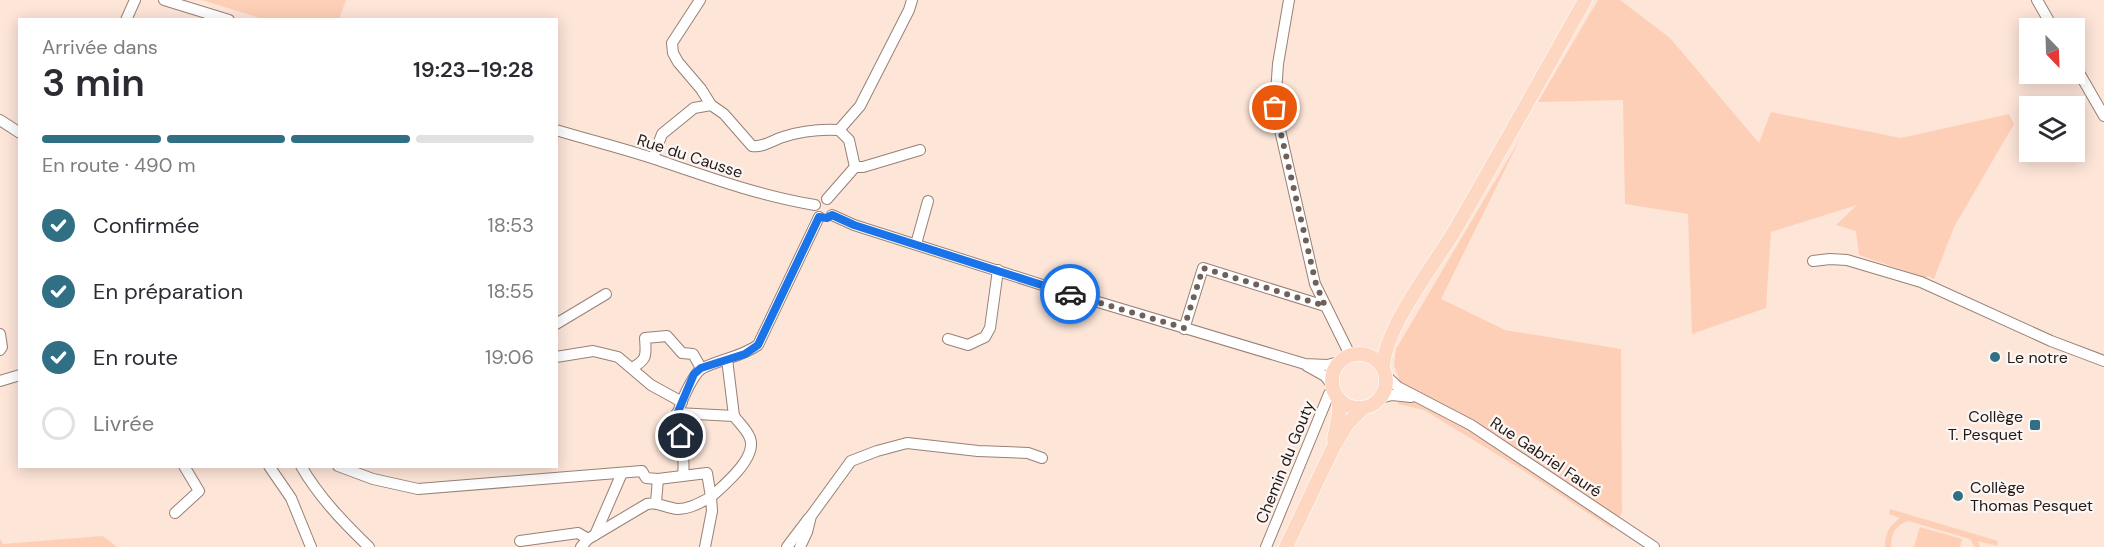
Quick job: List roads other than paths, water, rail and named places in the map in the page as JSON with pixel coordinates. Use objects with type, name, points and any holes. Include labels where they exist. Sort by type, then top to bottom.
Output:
[{"type":"main road","points":[[1335,392],[1354,407],[1369,406],[1380,398],[1387,384],[1386,349],[1398,321],[1467,209],[1585,0]]},
{"type":"main road","points":[[1333,448],[1339,413],[1334,369],[1350,357],[1375,345],[1398,321]]},
{"type":"main road","points":[[1350,357],[1370,355],[1385,371]]},
{"type":"main road","points":[[1286,547],[1333,448],[1348,423],[1363,408]]},
{"type":"street","points":[[127,18],[135,0]]},
{"type":"street","points":[[164,0],[222,18]]},
{"type":"street","points":[[700,0],[672,43],[673,53],[711,105],[724,114],[752,146],[757,147],[783,137],[806,132],[839,130],[860,106],[912,0]]},
{"type":"street","points":[[832,215],[854,225],[1305,364],[1327,365],[1350,357],[1316,284],[1275,108],[1278,64],[1289,0]]},
{"type":"street","points":[[2037,0],[2047,18]]},
{"type":"street","points":[[2085,83],[2104,116]]},
{"type":"street","points":[[653,159],[662,134],[694,108],[711,105]]},
{"type":"street","points":[[0,120],[18,132]]},
{"type":"street","points":[[839,130],[849,140],[855,167]]},
{"type":"street","name":"Rue du Causse","points":[[558,131],[742,189],[815,205]]},
{"type":"street","points":[[827,199],[834,206],[832,215],[827,218],[819,217],[815,212],[815,205],[827,199],[855,167],[863,167],[920,150]]},
{"type":"street","points":[[916,244],[928,201]]},
{"type":"street","points":[[682,475],[685,459],[677,414],[694,374],[701,368],[745,354],[758,345],[819,217]]},
{"type":"street","points":[[1813,261],[1847,260],[1921,282],[2051,341],[2104,361]]},
{"type":"street","points":[[1184,328],[1203,268],[1325,306]]},
{"type":"street","points":[[948,339],[968,345],[985,337],[990,328],[998,270]]},
{"type":"street","points":[[558,323],[606,294]]},
{"type":"street","points":[[0,334],[2,346],[0,350]]},
{"type":"street","points":[[632,368],[643,362],[646,355],[645,338],[667,336],[682,352],[693,354],[701,368]]},
{"type":"street","points":[[558,357],[593,351],[618,357],[651,385],[682,402]]},
{"type":"street","points":[[588,540],[647,504],[656,502],[675,509],[697,504],[711,497],[738,471],[751,449],[750,437],[734,417],[727,360]]},
{"type":"street","points":[[1305,364],[1325,376],[1335,392]]},
{"type":"street","name":"Rue Gabriel Fauré","points":[[1385,371],[1395,385],[1471,425],[1654,547]]},
{"type":"street","points":[[0,381],[18,376]]},
{"type":"street","name":"Chemin du Gouty","points":[[1266,547],[1329,394],[1335,392]]},
{"type":"street","name":"Rue Gabriel Fauré","points":[[1380,398],[1392,395],[1417,398]]},
{"type":"street","points":[[677,414],[734,417]]},
{"type":"street","points":[[787,547],[851,462],[887,448],[908,443],[978,451],[1028,453],[1041,458]]},
{"type":"street","points":[[175,513],[199,490],[185,468]]},
{"type":"street","points":[[270,468],[291,498],[311,547]]},
{"type":"street","points":[[302,468],[312,485],[346,525],[369,547]]},
{"type":"street","points":[[343,468],[373,479],[418,489],[642,471],[646,478],[658,479],[707,473],[712,511],[705,547]]},
{"type":"street","points":[[588,540],[622,473]]},
{"type":"street","points":[[656,502],[658,479]]},
{"type":"street","points":[[801,547],[811,516]]},
{"type":"street","points":[[520,542],[578,533],[588,540]]},
{"type":"place","name":"Le notre","points":[[1995,357]]},
{"type":"place","name":"Collège T. Pesquet","points":[[2035,425]]},
{"type":"place","name":"Collège Thomas Pesquet","points":[[1958,496]]}]
